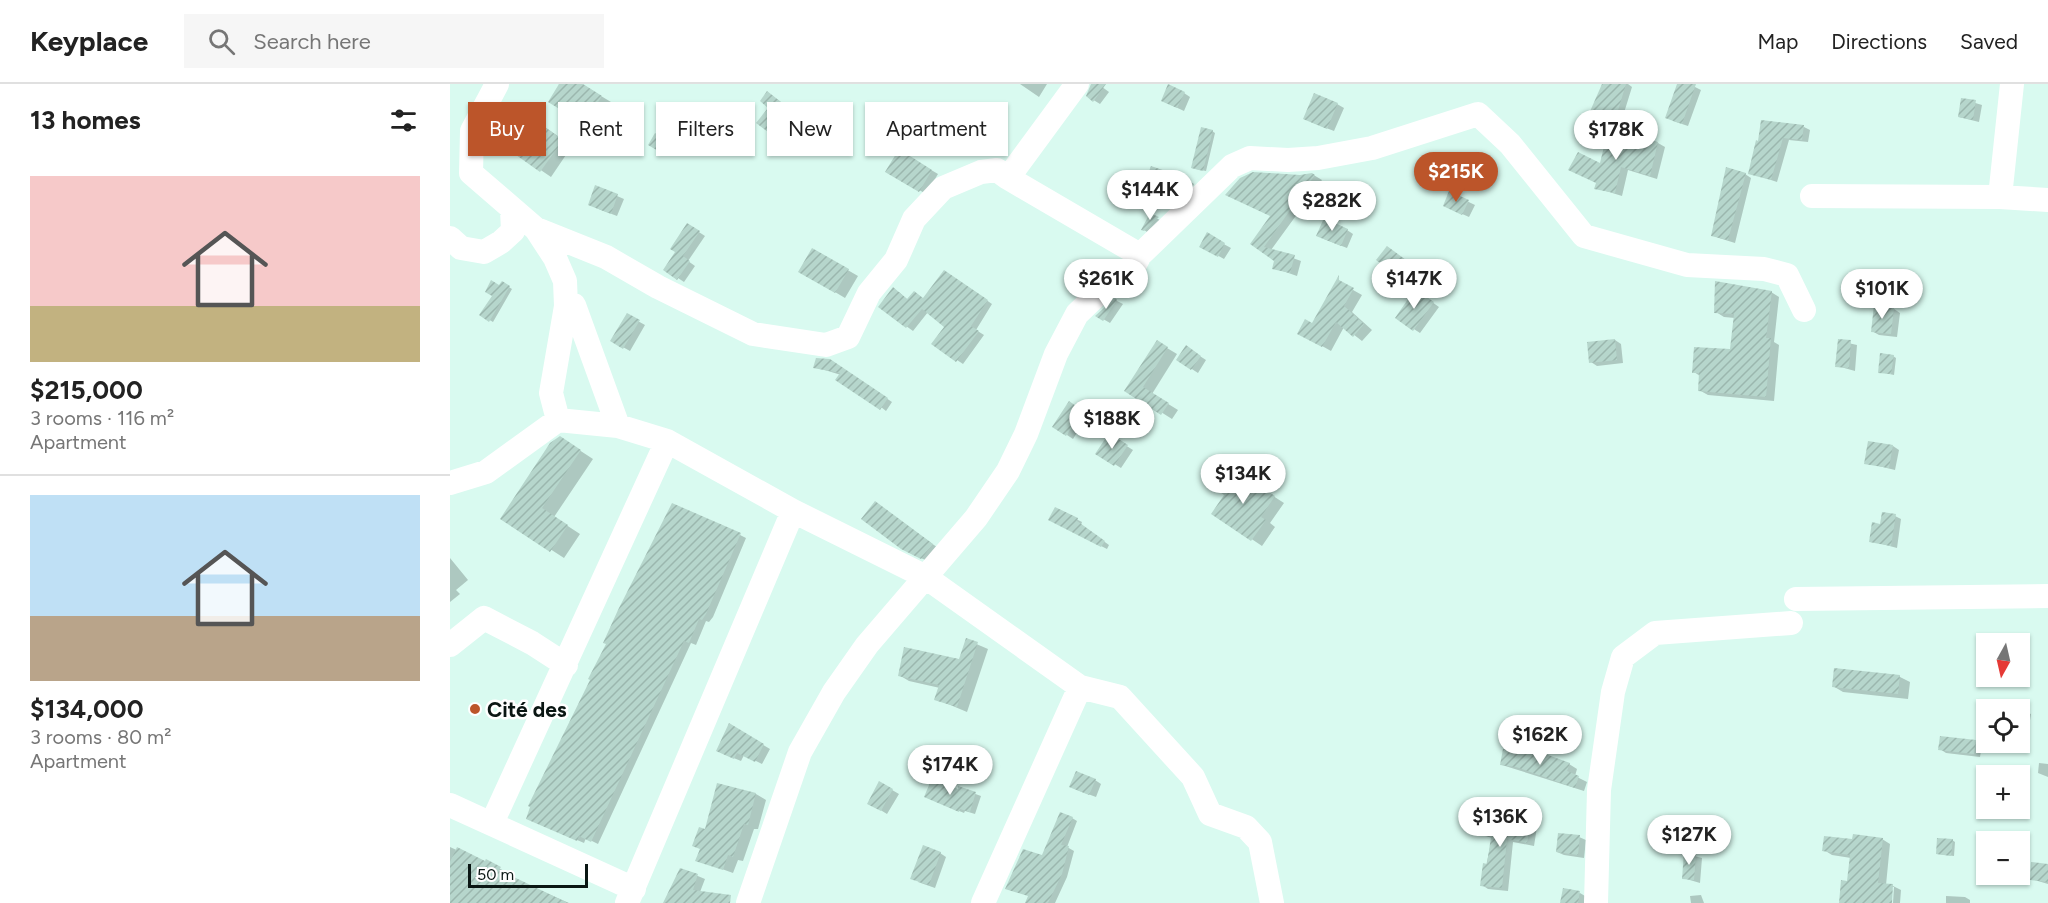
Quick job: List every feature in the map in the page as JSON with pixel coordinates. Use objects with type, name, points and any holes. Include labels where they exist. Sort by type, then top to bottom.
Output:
[{"type":"street","points":[[498,84],[472,131],[471,173],[536,229],[606,257],[658,287],[753,334],[826,345],[848,337],[869,293],[896,260],[914,219],[943,188],[981,172],[997,170],[1140,255]]},
{"type":"street","points":[[1008,178],[1077,84]]},
{"type":"street","points":[[2000,196],[2012,84]]},
{"type":"street","points":[[748,903],[800,752],[834,692],[867,645],[976,518],[1008,471],[1026,434],[1056,354],[1077,314],[1105,287],[1131,272],[1140,255],[1232,166],[1250,158],[1288,160],[1318,158],[1372,148],[1478,114],[1510,144],[1584,236],[1687,265],[1764,269],[1787,274],[1804,310]]},
{"type":"street","points":[[1812,196],[2000,196],[2048,200]]},
{"type":"street","points":[[450,238],[461,248],[484,252],[513,231],[512,210]]},
{"type":"street","points":[[536,229],[555,258],[565,281],[566,306],[551,393],[558,420]]},
{"type":"street","points":[[566,306],[574,305],[618,426]]},
{"type":"street","points":[[450,483],[486,472],[558,420],[618,426],[667,441],[793,511],[924,576],[1080,687],[1120,697],[1193,777],[1210,814],[1246,827],[1260,842],[1272,903]]},
{"type":"street","points":[[492,823],[667,441]]},
{"type":"street","points":[[450,805],[492,823],[631,896],[793,511]]},
{"type":"street","points":[[1796,599],[2048,596]]},
{"type":"street","points":[[450,645],[484,618],[532,643],[566,665]]},
{"type":"street","points":[[1596,903],[1599,790],[1613,692],[1623,657],[1655,633],[1791,624]]},
{"type":"street","points":[[982,903],[1080,687]]},
{"type":"building","points":[[559,84],[583,84],[602,96],[598,102],[558,102],[558,108],[548,102]]},
{"type":"building","points":[[1091,84],[1106,84],[1093,102],[1086,96]]},
{"type":"building","points":[[1168,84],[1185,92],[1177,108],[1161,101]]},
{"type":"building","points":[[1602,84],[1626,84],[1613,127],[1588,116]]},
{"type":"building","points":[[1677,84],[1696,84],[1682,124],[1665,118]]},
{"type":"building","points":[[767,91],[781,102],[767,102],[767,107],[760,101]]},
{"type":"building","points":[[1314,93],[1338,103],[1327,129],[1303,119]]},
{"type":"building","points":[[1961,98],[1976,100],[1973,120],[1958,117]]},
{"type":"building","points":[[767,109],[767,131],[756,123]]},
{"type":"building","points":[[1761,120],[1804,125],[1802,140],[1783,138],[1771,180],[1748,174],[1756,140],[1758,141]]},
{"type":"building","points":[[1201,127],[1213,130],[1203,171],[1191,168]]},
{"type":"building","points":[[546,128],[558,136],[558,147],[540,172],[517,156],[546,156]]},
{"type":"building","points":[[655,133],[656,134],[656,150],[648,145]]},
{"type":"building","points":[[1607,134],[1635,140],[1636,135],[1658,142],[1650,176],[1621,167],[1615,193],[1594,189],[1596,183],[1568,170],[1578,152],[1600,163]]},
{"type":"building","points":[[895,156],[910,156],[932,170],[919,192],[885,172]]},
{"type":"building","points":[[1151,166],[1189,179],[1183,193],[1181,195],[1145,182]]},
{"type":"building","points":[[1726,167],[1746,173],[1728,240],[1711,236]]},
{"type":"building","points":[[1253,172],[1300,175],[1312,173],[1315,175],[1264,247],[1295,255],[1290,273],[1272,269],[1274,261],[1250,244],[1270,216],[1225,195],[1240,178]]},
{"type":"building","points":[[595,185],[618,194],[611,214],[588,205]]},
{"type":"building","points":[[1449,191],[1469,200],[1462,215],[1443,206]]},
{"type":"building","points":[[1150,213],[1159,217],[1144,231],[1141,230]]},
{"type":"building","points":[[1324,218],[1348,229],[1341,246],[1316,236]]},
{"type":"building","points":[[687,223],[700,231],[683,256],[690,261],[677,280],[663,270],[675,252],[670,249]]},
{"type":"building","points":[[1207,232],[1225,243],[1218,257],[1199,247]]},
{"type":"building","points":[[1387,246],[1406,260],[1395,275],[1376,260]]},
{"type":"building","points":[[812,248],[849,269],[835,293],[798,272]]},
{"type":"building","points":[[944,270],[988,300],[971,326],[979,331],[956,362],[931,344],[944,327],[922,309],[906,328],[878,307],[893,287],[907,299],[914,291],[923,298]]},
{"type":"building","points":[[1339,275],[1339,280],[1354,288],[1344,306],[1364,324],[1353,337],[1336,322],[1322,347],[1297,334],[1305,319],[1312,323]]},
{"type":"building","points":[[491,280],[499,285],[502,281],[510,286],[489,322],[479,315],[492,296],[485,292]]},
{"type":"building","points":[[1715,281],[1772,291],[1766,338],[1771,338],[1766,397],[1698,391],[1699,373],[1692,373],[1694,347],[1730,349],[1734,314],[1714,313]]},
{"type":"building","points":[[1415,289],[1434,302],[1413,331],[1395,318]]},
{"type":"building","points":[[1115,298],[1117,300],[1103,321],[1095,316]]},
{"type":"building","points":[[1874,305],[1894,308],[1891,334],[1871,332]]},
{"type":"building","points":[[627,313],[640,320],[623,349],[610,341]]},
{"type":"building","points":[[1615,339],[1617,360],[1589,363],[1587,342]]},
{"type":"building","points":[[1838,339],[1851,340],[1849,368],[1835,367]]},
{"type":"building","points":[[1157,340],[1168,347],[1143,387],[1169,403],[1161,415],[1124,391]]},
{"type":"building","points":[[1186,345],[1201,356],[1191,370],[1176,360]]},
{"type":"building","points":[[1880,353],[1894,355],[1891,374],[1878,373]]},
{"type":"building","points":[[816,358],[830,359],[888,398],[880,410],[835,380],[840,373],[813,368]]},
{"type":"building","points":[[1069,401],[1083,411],[1066,436],[1052,427]]},
{"type":"building","points":[[1109,433],[1128,445],[1114,466],[1095,454]]},
{"type":"building","points":[[560,436],[581,450],[542,508],[568,525],[550,552],[500,519],[550,443]]},
{"type":"building","points":[[1868,441],[1893,445],[1889,468],[1864,464]]},
{"type":"building","points":[[1235,470],[1275,496],[1261,517],[1266,520],[1251,541],[1211,514],[1224,495],[1220,492]]},
{"type":"building","points":[[875,501],[933,544],[921,559],[901,549],[861,519]]},
{"type":"building","points":[[672,503],[741,533],[706,614],[702,620],[699,619],[689,643],[684,641],[591,842],[579,836],[577,841],[526,819],[530,807],[528,806],[590,680],[588,679],[606,644],[603,643],[618,610]]},
{"type":"building","points":[[1055,507],[1078,518],[1077,521],[1105,541],[1101,547],[1048,520]]},
{"type":"building","points":[[1882,512],[1896,514],[1891,546],[1869,542],[1872,522],[1880,524]]},
{"type":"building","points":[[966,638],[978,642],[957,707],[934,700],[939,685],[898,676],[904,647],[959,659]]},
{"type":"building","points":[[1834,668],[1900,675],[1898,694],[1832,687]]},
{"type":"building","points":[[729,723],[764,744],[755,762],[737,753],[734,759],[716,751]]},
{"type":"building","points":[[1940,736],[1976,740],[1974,754],[1938,750]]},
{"type":"building","points":[[1526,747],[1570,763],[1567,771],[1579,776],[1575,788],[1516,767],[1500,765],[1503,749],[1524,753]]},
{"type":"building","points":[[1076,771],[1096,779],[1089,795],[1069,787]]},
{"type":"building","points":[[932,778],[958,789],[958,786],[976,792],[970,812],[960,809],[959,812],[924,797]]},
{"type":"building","points":[[879,781],[893,789],[881,811],[867,804]]},
{"type":"building","points":[[717,783],[756,793],[748,825],[744,824],[733,857],[728,855],[723,870],[695,861],[700,849],[692,846],[699,827],[705,829]]},
{"type":"building","points":[[1060,812],[1073,817],[1061,845],[1069,846],[1062,874],[1048,903],[1025,903],[1028,896],[1005,889],[1023,849],[1042,855]]},
{"type":"building","points":[[1509,818],[1531,822],[1527,843],[1507,839],[1502,888],[1480,886],[1483,863],[1487,864],[1491,837],[1478,835],[1480,822],[1507,826]]},
{"type":"building","points":[[1558,833],[1580,835],[1578,855],[1556,852]]},
{"type":"building","points":[[1853,834],[1883,838],[1878,883],[1893,884],[1892,903],[1839,903],[1841,880],[1847,881],[1850,855],[1822,851],[1824,836],[1852,839]]},
{"type":"building","points":[[1937,838],[1953,839],[1951,856],[1936,854]]},
{"type":"building","points":[[923,845],[941,852],[929,885],[910,879]]},
{"type":"building","points":[[457,847],[485,861],[486,859],[501,867],[499,870],[568,903],[450,903],[450,862]]},
{"type":"building","points":[[1684,852],[1696,853],[1694,880],[1682,879]]},
{"type":"building","points":[[2031,862],[2048,864],[2048,882],[2030,880]]},
{"type":"building","points":[[680,868],[698,874],[693,890],[731,895],[730,903],[663,903]]},
{"type":"building","points":[[1563,888],[1580,891],[1578,903],[1560,903]]},
{"type":"place","name":"Cité des","points":[[475,709]]}]
